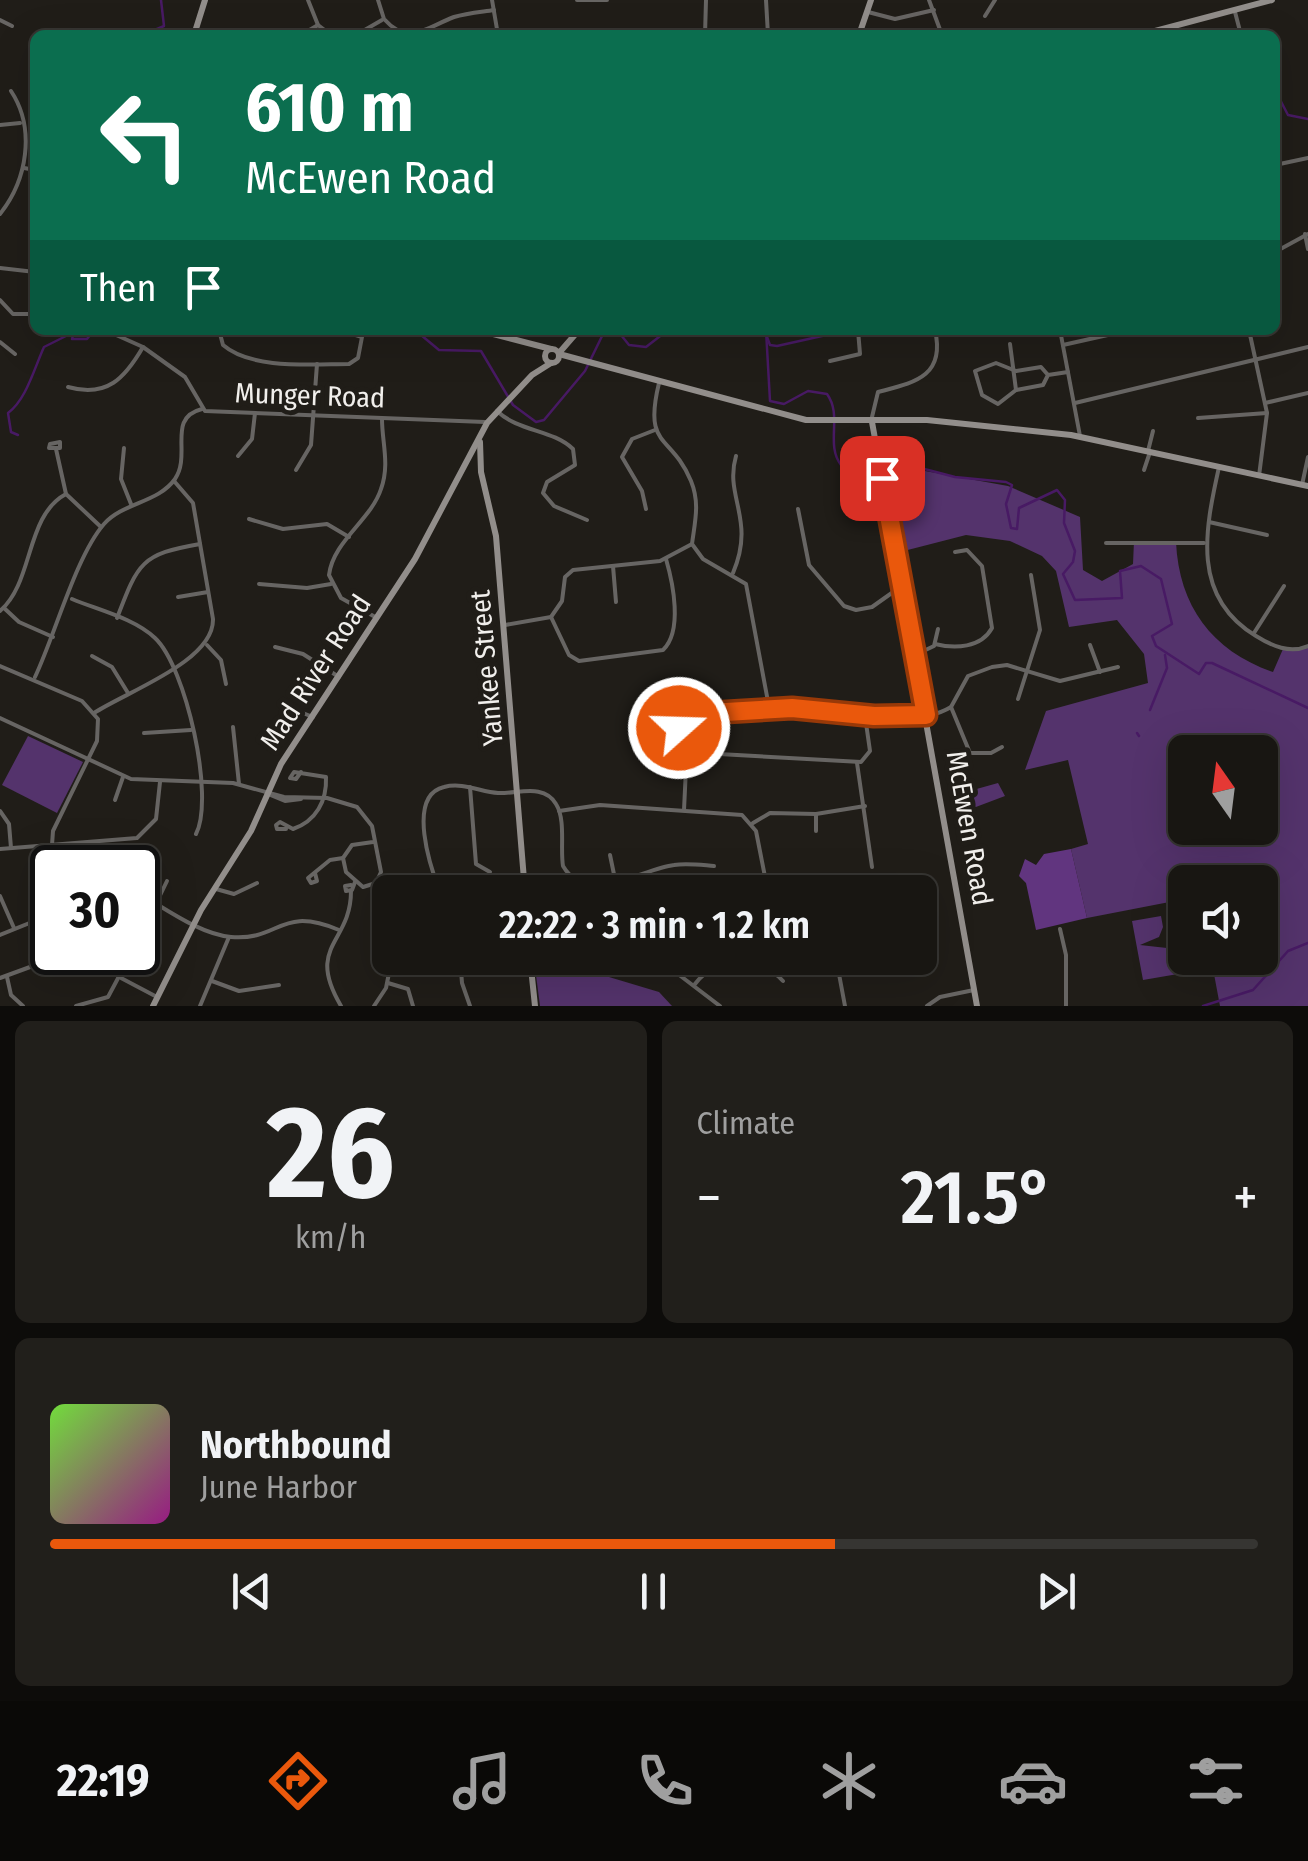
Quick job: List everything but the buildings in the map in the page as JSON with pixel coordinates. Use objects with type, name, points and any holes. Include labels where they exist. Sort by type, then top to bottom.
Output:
[{"type":"street","points":[[195,30],[204,0]]},
{"type":"street","points":[[308,0],[318,25],[324,30]]},
{"type":"street","points":[[378,0],[384,19],[398,30]]},
{"type":"street","points":[[492,0],[497,30]]},
{"type":"street","points":[[577,0],[607,0]]},
{"type":"street","points":[[705,30],[706,0]]},
{"type":"street","points":[[766,0],[768,30]]},
{"type":"street","points":[[861,30],[871,0]]},
{"type":"street","points":[[929,0],[940,30]]},
{"type":"street","points":[[984,16],[995,0]]},
{"type":"street","points":[[1161,30],[1272,0]]},
{"type":"street","points":[[436,30],[456,16],[494,10]]},
{"type":"street","points":[[868,12],[892,19],[934,10]]},
{"type":"street","points":[[1235,12],[1240,30]]},
{"type":"street","points":[[365,30],[384,19]]},
{"type":"street","points":[[0,20],[12,26]]},
{"type":"street","points":[[310,30],[318,25]]},
{"type":"street","points":[[0,214],[15,193],[24,168],[22,122],[11,91]]},
{"type":"street","points":[[0,125],[22,122]]},
{"type":"street","points":[[1280,164],[1308,158]]},
{"type":"street","points":[[24,168],[30,169]]},
{"type":"street","points":[[1280,249],[1306,234],[1308,249]]},
{"type":"street","points":[[0,268],[30,271]]},
{"type":"street","points":[[0,300],[13,314],[30,314]]},
{"type":"street","name":"Munger Road","points":[[116,335],[143,347],[191,382],[202,409],[488,423]]},
{"type":"street","points":[[220,335],[222,345],[231,351],[276,362],[317,364],[354,362],[362,337],[356,335]]},
{"type":"street","points":[[496,335],[553,355],[659,383],[827,422],[951,422],[1080,436],[1305,485],[1308,457]]},
{"type":"street","name":"Mad River Road","points":[[153,1006],[214,887],[245,842],[281,764],[377,618],[488,423],[512,394],[574,335]]},
{"type":"street","points":[[830,361],[860,354],[858,335]]},
{"type":"street","points":[[872,422],[875,394],[912,386],[926,374],[938,350],[936,335]]},
{"type":"street","points":[[1061,335],[1080,436]]},
{"type":"street","points":[[1063,346],[1109,335]]},
{"type":"street","points":[[1250,335],[1267,413],[1259,476]]},
{"type":"street","points":[[0,342],[15,354]]},
{"type":"street","points":[[1010,344],[1016,390]]},
{"type":"street","points":[[68,387],[115,385],[128,374],[143,347]]},
{"type":"street","points":[[1075,403],[1308,348]]},
{"type":"street","points":[[1048,376],[1041,367],[1012,370],[996,363],[975,372],[979,391],[988,401],[1004,403],[1016,390],[1043,385],[1048,376],[1068,372]]},
{"type":"street","points":[[296,470],[311,445],[317,364]]},
{"type":"street","points":[[567,574],[666,560],[692,544],[698,514],[692,483],[655,430],[653,412],[659,383]]},
{"type":"street","points":[[1266,403],[1307,393],[1308,401]]},
{"type":"street","points":[[34,677],[102,526],[131,504],[157,494],[174,481],[183,456],[182,423],[189,413],[202,409]]},
{"type":"street","points":[[497,411],[516,425],[559,439],[572,449],[575,465],[547,482],[543,493],[554,506],[586,520]]},
{"type":"street","points":[[238,456],[252,439],[255,413]]},
{"type":"street","points":[[1198,418],[1267,413]]},
{"type":"street","points":[[377,618],[341,598],[331,584],[332,562],[382,487],[387,458],[382,418]]},
{"type":"street","name":"McEwen Road","points":[[872,422],[976,1006]]},
{"type":"street","points":[[646,509],[642,491],[622,458],[632,439],[655,430]]},
{"type":"street","points":[[1144,470],[1152,432]]},
{"type":"street","name":"Yankee Street","points":[[480,440],[504,626],[524,875]]},
{"type":"street","points":[[56,448],[66,494],[102,526]]},
{"type":"street","points":[[124,448],[121,476],[131,504]]},
{"type":"street","points":[[733,572],[744,539],[734,478],[736,456]]},
{"type":"street","points":[[1219,467],[1204,543],[1207,569],[1218,596],[1253,634],[1287,650],[1308,646]]},
{"type":"street","points":[[94,712],[207,645],[214,624],[192,500],[174,481]]},
{"type":"street","points":[[53,637],[2,610],[49,508],[66,494]]},
{"type":"street","points":[[798,509],[810,565],[844,606],[856,610],[872,607],[902,585]]},
{"type":"street","points":[[249,519],[284,529],[327,524],[349,537]]},
{"type":"street","points":[[1207,521],[1268,535]]},
{"type":"street","points":[[1106,543],[1204,543]]},
{"type":"street","points":[[117,618],[146,558],[200,544]]},
{"type":"street","points":[[692,544],[703,559],[744,581],[770,709]]},
{"type":"street","points":[[915,654],[935,644],[952,648],[978,642],[992,628],[981,563],[967,550],[955,552]]},
{"type":"street","points":[[551,617],[568,652],[578,661],[663,650],[671,640],[674,590],[666,560]]},
{"type":"street","points":[[558,566],[567,574]]},
{"type":"street","points":[[613,566],[616,602]]},
{"type":"street","points":[[504,626],[551,617],[562,602],[567,574]]},
{"type":"street","points":[[1018,698],[1040,630],[1031,575]]},
{"type":"street","points":[[259,584],[307,588],[331,584]]},
{"type":"street","points":[[1253,634],[1284,586]]},
{"type":"street","points":[[178,597],[208,592]]},
{"type":"street","points":[[70,598],[154,637],[175,666],[191,730],[204,810],[196,834]]},
{"type":"street","points":[[935,644],[938,629]]},
{"type":"street","points":[[207,645],[224,665],[226,684]]},
{"type":"street","points":[[1090,645],[1100,672]]},
{"type":"street","points":[[276,648],[303,654],[339,676]]},
{"type":"street","points":[[92,656],[114,670],[128,693]]},
{"type":"street","points":[[1002,746],[991,753],[970,754],[952,707],[965,679],[975,671],[1004,665],[1060,681],[1118,667]]},
{"type":"street","points":[[0,666],[34,677],[86,703],[94,712],[99,732],[52,832],[52,845]]},
{"type":"street","points":[[684,810],[679,728],[685,717],[770,709],[864,716],[926,715],[952,707]]},
{"type":"street","points":[[279,726],[282,714],[290,708],[313,717]]},
{"type":"street","points":[[683,752],[857,763],[870,752],[864,716]]},
{"type":"street","points":[[0,718],[124,776],[160,782],[239,784],[268,794],[322,798],[361,810],[370,821],[380,878],[368,887],[352,886]]},
{"type":"street","points":[[233,727],[239,784]]},
{"type":"street","points":[[144,734],[191,730]]},
{"type":"street","points":[[857,763],[872,867]]},
{"type":"street","points":[[286,828],[311,820],[322,798],[324,776],[301,772]]},
{"type":"street","points":[[115,800],[124,776]]},
{"type":"street","points":[[61,845],[142,836],[156,820],[160,782]]},
{"type":"street","points":[[470,787],[476,864],[490,872]]},
{"type":"street","points":[[433,875],[428,863],[426,806],[441,788],[470,787],[543,793],[559,811],[566,872],[570,875]]},
{"type":"street","points":[[559,811],[600,804],[737,813],[753,823],[764,875]]},
{"type":"street","points":[[753,823],[770,813],[816,814],[865,806]]},
{"type":"street","points":[[0,811],[9,824],[11,848]]},
{"type":"street","points":[[816,814],[816,830]]},
{"type":"street","points":[[341,1006],[325,970],[352,886],[343,858],[352,846],[374,842]]},
{"type":"street","points":[[0,850],[30,847]]},
{"type":"street","points":[[610,855],[614,875]]},
{"type":"street","points":[[315,873],[330,860],[343,858]]},
{"type":"street","points":[[642,875],[677,864],[714,866]]},
{"type":"street","points":[[160,899],[167,881]]},
{"type":"street","points":[[214,887],[231,895],[257,883]]},
{"type":"street","points":[[0,896],[15,930]]},
{"type":"street","points":[[160,905],[194,924],[229,936],[254,935],[304,918],[338,930]]},
{"type":"street","points":[[0,935],[30,923]]},
{"type":"street","points":[[1060,929],[1066,955],[1066,1006]]},
{"type":"street","points":[[200,1006],[229,936]]},
{"type":"street","points":[[695,984],[707,970],[726,963],[764,966],[783,981]]},
{"type":"street","points":[[23,1006],[4,978],[30,968]]},
{"type":"street","points":[[76,1006],[105,1000],[121,975]]},
{"type":"street","points":[[374,1006],[389,975]]},
{"type":"street","points":[[461,975],[470,1006]]},
{"type":"street","points":[[532,975],[535,1006]]},
{"type":"street","points":[[682,975],[720,1006]]},
{"type":"street","points":[[839,975],[844,1006]]},
{"type":"street","points":[[120,978],[157,997]]},
{"type":"street","points":[[212,981],[234,990],[279,985]]},
{"type":"street","points":[[388,983],[407,988],[413,1006]]},
{"type":"street","points":[[928,1006],[940,997],[974,990]]},
{"type":"shaded area","points":[[914,469],[1008,486],[1080,517],[1083,570],[1102,581],[1133,564],[1134,541],[1176,542],[1192,606],[1216,639],[1251,663],[1273,672],[1283,649],[1308,646],[1308,1006],[1220,1006],[1214,975],[1278,975],[1278,865],[1168,865],[1168,902],[1087,918],[1071,849],[1088,844],[1068,760],[1025,770],[1046,711],[1148,683],[1144,654],[1117,620],[1069,627],[1056,571],[1042,556],[1010,541],[966,535],[896,553],[881,472]]},
{"type":"shaded area","points":[[28,736],[83,762],[57,813],[2,785]]},
{"type":"shaded area","points":[[998,783],[1005,796],[960,813],[955,795]]},
{"type":"shaded area","points":[[1071,849],[1087,918],[1036,930],[1026,883],[1019,876],[1025,859],[1036,865],[1044,854]]},
{"type":"shaded area","points":[[1161,916],[1163,927],[1159,937],[1140,945],[1167,948],[1168,975],[1172,975],[1143,980],[1132,921]]},
{"type":"shaded area","points":[[536,975],[602,975],[659,992],[672,1006],[540,1006]]},
{"type":"waterway","points":[[155,30],[164,26],[161,0]]},
{"type":"waterway","points":[[1280,100],[1288,115],[1308,119]]},
{"type":"waterway","points":[[18,435],[11,432],[8,413],[25,392],[44,347],[68,335]]},
{"type":"waterway","points":[[73,335],[72,339],[87,339],[90,335]]},
{"type":"waterway","points":[[421,335],[439,350],[481,351],[513,405],[536,422],[544,420],[585,371],[603,335]]},
{"type":"waterway","points":[[621,335],[629,345],[646,347],[662,335]]},
{"type":"waterway","points":[[766,335],[770,401],[784,404],[808,391],[827,394],[834,411],[834,448],[841,465],[858,469],[894,461],[955,477],[1006,482],[1012,485],[1006,504],[1011,528],[1017,529],[1019,508],[1057,490],[1065,500],[1064,523],[1075,551],[1073,562],[1063,574],[1075,600],[1122,598],[1120,571],[1141,566],[1161,579],[1172,624],[1152,636],[1156,646],[1199,674],[1206,663],[1212,663],[1308,708]]},
{"type":"waterway","points":[[767,337],[770,345],[777,346],[826,335]]},
{"type":"waterway","points":[[1150,710],[1167,668],[1165,655]]},
{"type":"waterway","points":[[1203,1006],[1253,990],[1288,951],[1308,943]]},
{"type":"route","points":[[679,728],[683,718],[692,714],[784,708],[874,716],[926,715],[882,478]]}]
